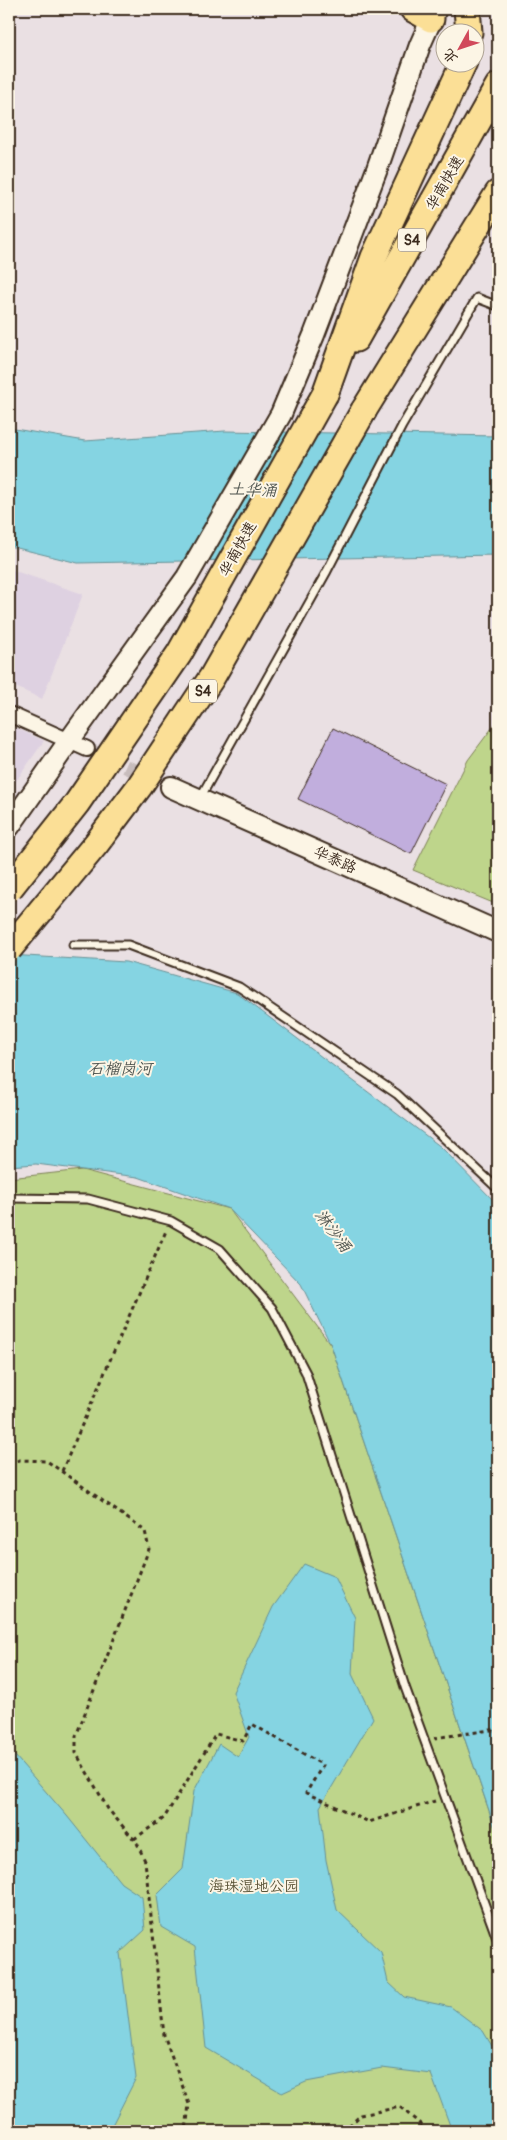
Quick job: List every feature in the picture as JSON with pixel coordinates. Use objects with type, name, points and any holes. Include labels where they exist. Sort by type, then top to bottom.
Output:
[{"type":"highway","points":[[467,9],[468,22]]},
{"type":"highway","points":[[325,394],[374,257],[459,72]]},
{"type":"highway","name":"华南快速","points":[[9,889],[77,804],[179,654],[498,86]]},
{"type":"highway","name":"S4","points":[[9,949],[96,844],[139,787],[188,714],[240,630],[364,410],[498,193]]},
{"type":"street","points":[[9,828],[68,741],[187,577],[281,414],[314,335],[377,169],[420,45],[427,12]]},
{"type":"street","points":[[9,714],[87,749]]},
{"type":"street","name":"华泰路","points":[[171,787],[498,932]]},
{"type":"lane","points":[[199,800],[327,571],[402,426],[478,298],[498,306]]},
{"type":"lane","points":[[73,945],[128,945],[239,987],[397,1094],[498,1189]]},
{"type":"lane","points":[[9,1198],[88,1199],[170,1221],[220,1249],[272,1308],[306,1373],[405,1687],[498,1941]]},
{"type":"path","points":[[62,1471],[170,1221]]},
{"type":"path","points":[[9,1463],[20,1460],[47,1461],[145,1532],[149,1549],[76,1736],[76,1753],[108,1809],[134,1839],[145,1861],[164,2035],[190,2104],[186,2131]]},
{"type":"path","points":[[134,1839],[164,1818],[216,1734],[243,1741],[252,1724],[323,1765],[306,1793],[369,1822],[446,1798]]},
{"type":"path","points":[[432,1738],[498,1729]]},
{"type":"path","points":[[343,2131],[360,2115],[400,2107],[425,2128],[425,2131]]},
{"type":"shaded area","points":[[9,569],[83,594],[42,699],[9,684]]},
{"type":"shaded area","points":[[9,725],[44,741],[9,791]]},
{"type":"green space","points":[[498,720],[498,905],[413,870],[468,760]]},
{"type":"green space","name":"海珠湿地公园","points":[[82,1170],[229,1209],[331,1345],[498,1837],[498,2131],[127,2131],[9,2093],[9,1178]]},
{"type":"water","name":"土华涌","points":[[9,428],[85,441],[225,431],[498,436],[498,555],[78,563],[9,546]]},
{"type":"water","name":"石榴岗河","points":[[9,955],[126,962],[237,993],[441,1147],[498,1205],[498,1837],[331,1345],[301,1284],[229,1209],[138,1177],[36,1164],[9,1166]]},
{"type":"water","points":[[304,1564],[335,1577],[355,1618],[352,1674],[373,1718],[320,1807],[326,1860],[337,1910],[381,1952],[388,1982],[404,1997],[451,2007],[483,2031],[498,2056],[498,2131],[452,2131],[431,2074],[382,2068],[306,2082],[282,2093],[206,2048],[195,1947],[161,1927],[157,1895],[183,1869],[194,1791],[219,1744],[238,1757],[249,1737],[233,1692],[273,1607]]},
{"type":"water","points":[[9,1749],[67,1816],[121,1883],[142,1897],[145,1930],[120,1953],[136,2078],[109,2131],[9,2131]]},
{"type":"building","points":[[333,728],[446,784],[411,854],[298,799]]},
{"type":"tunnel","points":[[87,749],[171,787]]},
{"type":"water label","name":"淋沙涌","points":[[333,1231]]}]
